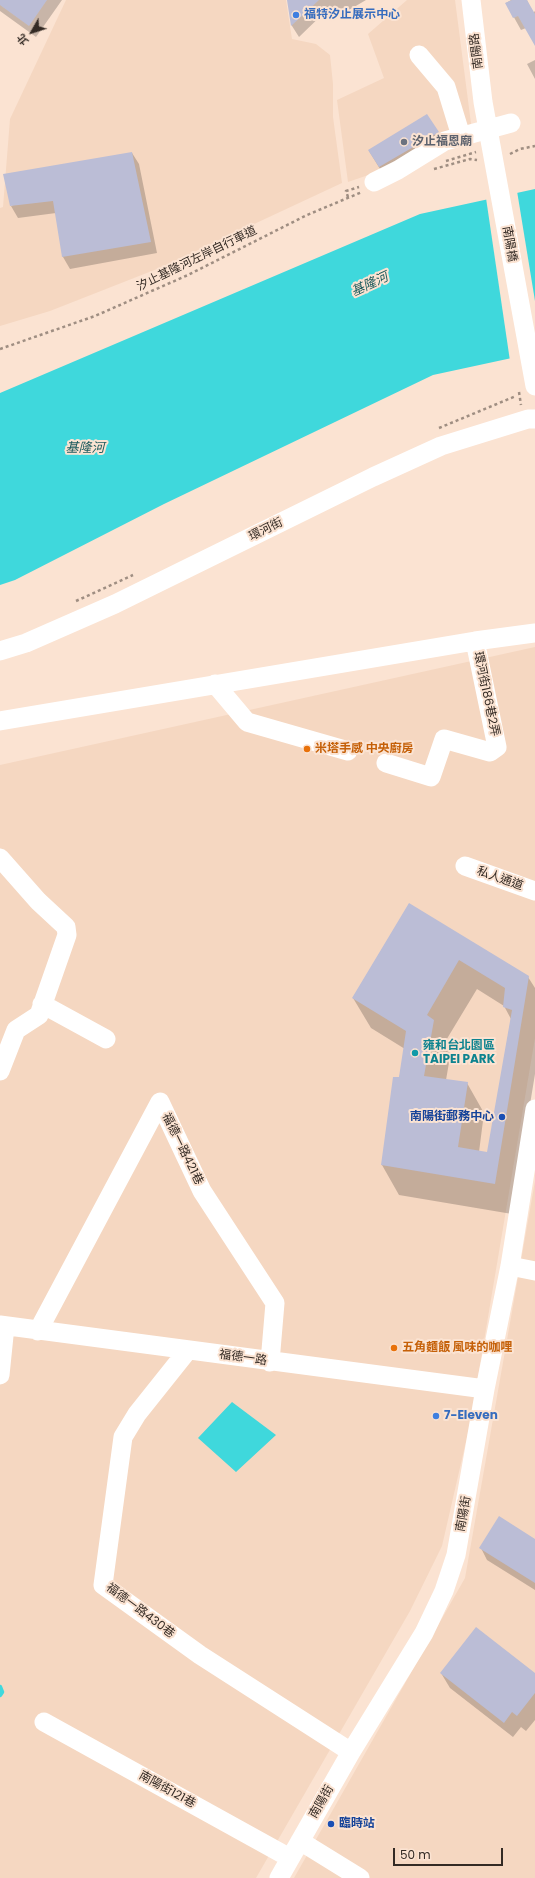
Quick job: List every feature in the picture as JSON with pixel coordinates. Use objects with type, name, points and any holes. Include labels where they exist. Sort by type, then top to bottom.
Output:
[{"type":"street","name":"南陽路","points":[[471,0],[483,102]]},
{"type":"street","points":[[419,55],[446,88],[461,136]]},
{"type":"street","name":"南陽橋","points":[[483,102],[535,386]]},
{"type":"street","points":[[368,187],[445,141],[511,123]]},
{"type":"street","name":"環河街","points":[[0,651],[26,643],[115,604],[373,477],[441,446],[528,419],[535,419]]},
{"type":"street","points":[[0,720],[475,641],[535,633]]},
{"type":"street","name":"環河街186巷2弄","points":[[386,762],[431,777],[444,739],[490,752],[497,747],[475,641]]},
{"type":"street","points":[[215,684],[247,722],[348,751]]},
{"type":"street","points":[[0,858],[38,901],[66,927],[67,935],[39,1014],[16,1030],[0,1070]]},
{"type":"street","name":"私人通道","points":[[465,866],[535,891]]},
{"type":"street","points":[[42,1004],[106,1039]]},
{"type":"street","name":"福德一路421巷","points":[[38,1331],[160,1102],[202,1191],[275,1303],[270,1362]]},
{"type":"street","name":"南陽街","points":[[279,1878],[352,1752],[424,1633],[444,1591],[456,1555],[510,1266],[535,1108]]},
{"type":"street","points":[[510,1266],[535,1271]]},
{"type":"street","points":[[0,1375],[2,1325]]},
{"type":"street","name":"福德一路","points":[[2,1325],[270,1362],[486,1389]]},
{"type":"street","name":"福德一路430巷","points":[[188,1350],[137,1414],[124,1438],[103,1585],[200,1656],[352,1752]]},
{"type":"street","name":"南陽街121巷","points":[[44,1722],[290,1858]]},
{"type":"street","points":[[300,1841],[360,1878]]},
{"type":"path","points":[[520,149],[535,146]]},
{"type":"path","name":"汐止基隆河左岸自行車道","points":[[0,349],[95,316],[188,275],[307,214],[368,187]]},
{"type":"path","points":[[435,430],[455,420],[516,396]]},
{"type":"shaded area","points":[[66,0],[286,0],[292,39],[316,44],[330,55],[333,84],[333,117],[342,183],[162,267],[50,311],[0,326],[0,208],[3,207],[10,119]]},
{"type":"shaded area","points":[[407,0],[455,0],[473,139],[348,182],[337,100],[384,78],[368,34]]},
{"type":"shaded area","points":[[535,647],[535,1038],[470,1424],[442,1546],[410,1611],[256,1878],[0,1878],[0,765]]},
{"type":"shaded area","points":[[535,1181],[535,1878],[294,1878],[465,1578]]},
{"type":"water","name":"基隆河","points":[[535,189],[535,353],[433,375],[164,504],[15,580],[0,585],[0,393],[420,214]]},
{"type":"water","points":[[232,1402],[276,1435],[236,1472],[198,1438]]},
{"type":"pier","points":[[517,191],[535,301],[535,355],[510,361],[486,198]]},
{"type":"building","points":[[0,0],[47,0],[29,26],[0,5]]},
{"type":"building","name":"福特汐止展示中心","points":[[287,0],[319,0],[291,26]]},
{"type":"building","points":[[512,0],[527,0],[535,14],[535,46],[518,16],[513,18],[505,3]]},
{"type":"building","name":"汐止福恩廟","points":[[427,114],[439,132],[379,167],[368,150]]},
{"type":"building","points":[[132,152],[151,242],[62,257],[53,201],[10,206],[3,174]]},
{"type":"building","name":"雍和台北園區 TAIPEI PARK","points":[[409,903],[529,976],[495,1184],[381,1165],[393,1077],[399,1077],[406,1031],[352,998]],"holes":[[[459,960],[505,988],[503,1007],[512,1010],[487,1152],[458,1147],[468,1082],[424,1076],[434,1020],[427,1015]]]},
{"type":"building","points":[[499,1516],[535,1539],[535,1583],[479,1548]]},
{"type":"building","points":[[476,1627],[535,1673],[535,1693],[517,1716],[512,1712],[504,1723],[440,1673]]},
{"type":"waterway","points":[[0,1687],[2,1692],[0,1695]]},
{"type":"place","name":"福特汐止展示中心","points":[[296,15]]},
{"type":"place","name":"汐止福恩廟","points":[[404,142]]},
{"type":"place","name":"米塔手感 中央廚房","points":[[307,749]]},
{"type":"place","name":"雍和台北園區 TAIPEI PARK","points":[[415,1053]]},
{"type":"place","name":"南陽街郵務中心","points":[[502,1117]]},
{"type":"place","name":"五角麵飯 風味的咖哩","points":[[394,1348]]},
{"type":"place","name":"7-Eleven","points":[[436,1416]]},
{"type":"place","name":"臨時站","points":[[331,1824]]}]
